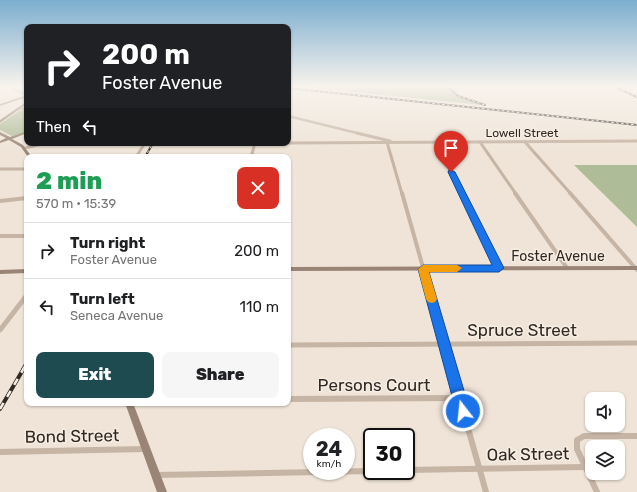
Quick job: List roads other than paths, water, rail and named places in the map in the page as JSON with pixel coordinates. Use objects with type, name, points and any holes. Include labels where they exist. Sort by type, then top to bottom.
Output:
[{"type":"street","points":[[0,122],[19,109],[24,109]]},
{"type":"street","points":[[291,117],[397,142]]},
{"type":"street","points":[[0,133],[25,148],[28,154]]},
{"type":"street","points":[[0,142],[24,133]]},
{"type":"street","points":[[387,142],[486,492]]},
{"type":"street","points":[[436,142],[499,268]]},
{"type":"street","points":[[480,142],[567,268]]},
{"type":"street","points":[[525,142],[636,268]]},
{"type":"street","name":"Lowell Street","points":[[291,143],[637,142]]},
{"type":"street","points":[[25,148],[34,146]]},
{"type":"street","points":[[0,169],[24,168]]},
{"type":"street","points":[[0,201],[24,199]]},
{"type":"street","points":[[0,236],[24,236]]},
{"type":"street","name":"Foster Avenue","points":[[291,269],[636,268]]},
{"type":"street","points":[[0,272],[24,271]]},
{"type":"street","points":[[0,330],[24,299]]},
{"type":"street","name":"Spruce Street","points":[[291,345],[637,343]]},
{"type":"street","name":"Persons Court","points":[[291,399],[460,398]]},
{"type":"street","points":[[130,406],[162,492]]},
{"type":"street","name":"Oak Street","points":[[415,470],[585,467],[576,444],[580,437],[637,436]]},
{"type":"street","name":"Bond Street","points":[[0,452],[145,449]]},
{"type":"street","points":[[156,476],[363,471]]},
{"type":"street","points":[[591,480],[597,492]]},
{"type":"railway","points":[[486,109],[637,125]]},
{"type":"railway","points":[[147,154],[151,146]]},
{"type":"railway","points":[[0,409],[24,368]]}]
